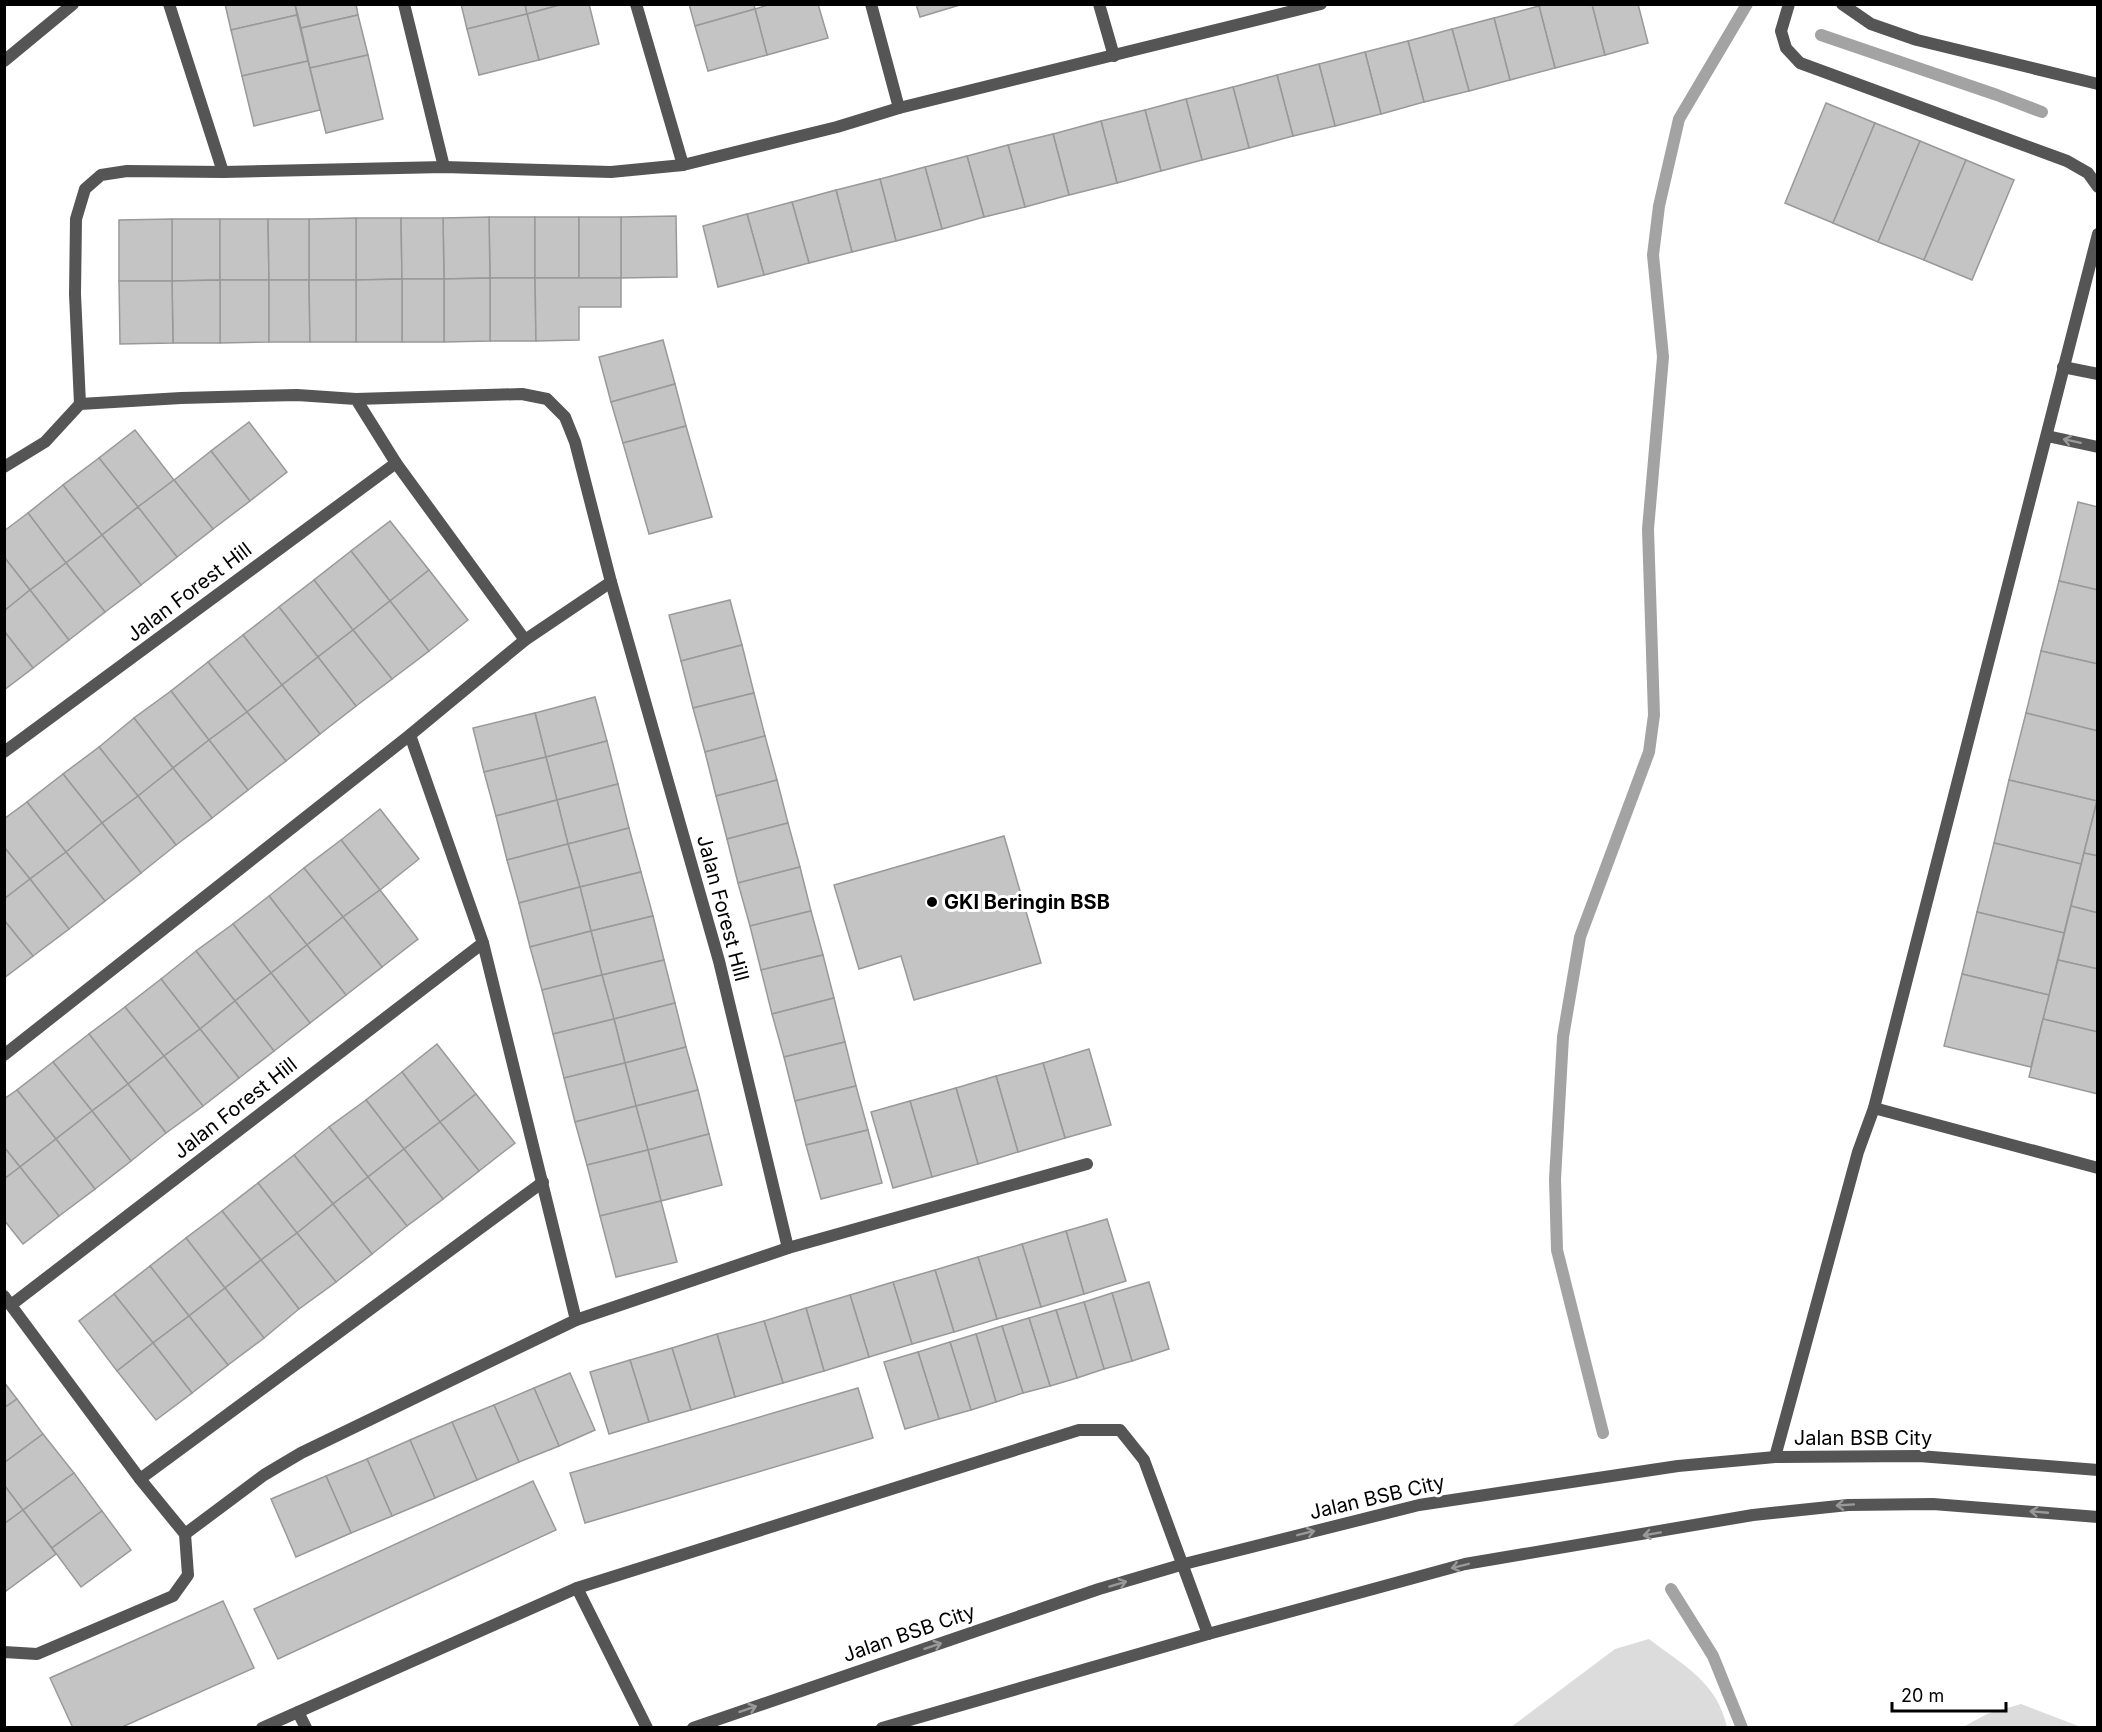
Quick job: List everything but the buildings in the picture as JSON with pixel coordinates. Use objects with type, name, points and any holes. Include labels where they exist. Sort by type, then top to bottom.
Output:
[{"type":"street","points":[[4,61],[73,4]]},
{"type":"street","points":[[169,4],[223,171]]},
{"type":"street","points":[[404,4],[444,167]]},
{"type":"street","points":[[636,4],[683,165]]},
{"type":"street","points":[[871,4],[899,108]]},
{"type":"street","points":[[1099,4],[1114,56]]},
{"type":"street","points":[[4,467],[45,441],[80,404],[75,305],[76,219],[85,189],[100,175],[127,171],[444,167],[610,171],[683,165],[837,127],[899,108],[1321,4]]},
{"type":"street","points":[[1789,4],[1781,31],[1786,48],[1800,63],[2067,161],[2088,173],[2097,187]]},
{"type":"street","points":[[1842,4],[1871,24],[1917,40],[2097,84]]},
{"type":"street","points":[[1775,1457],[1858,1152],[1874,1108],[2097,234]]},
{"type":"street","points":[[2063,367],[2097,374]]},
{"type":"street","name":"Jalan Forest Hill","points":[[80,404],[181,398],[297,395],[356,399],[522,394],[547,399],[565,417],[575,441],[611,582],[719,961],[788,1248]]},
{"type":"street","points":[[356,399],[396,463],[525,640]]},
{"type":"street","points":[[2047,436],[2097,447]]},
{"type":"street","name":"Jalan Forest Hill","points":[[4,752],[396,463]]},
{"type":"street","points":[[4,1055],[410,735],[525,640],[611,582]]},
{"type":"street","points":[[410,735],[483,943],[576,1320]]},
{"type":"street","name":"Jalan Forest Hill","points":[[184,1534],[140,1479],[8,1301],[483,943]]},
{"type":"street","points":[[1874,1108],[2097,1168]]},
{"type":"street","points":[[4,1652],[36,1654],[173,1596],[188,1575],[184,1534],[264,1475],[301,1453],[576,1320],[788,1248],[1087,1164]]},
{"type":"street","points":[[140,1479],[543,1182]]},
{"type":"street","points":[[262,1728],[577,1588],[1078,1430],[1120,1430],[1144,1460],[1208,1634]]},
{"type":"street","name":"Jalan BSB City","points":[[693,1728],[1099,1589],[1184,1564],[1419,1504],[1678,1466],[1775,1457],[1919,1456],[2097,1470]]},
{"type":"street","points":[[882,1728],[1208,1634],[1465,1564],[1753,1515],[1848,1504],[1933,1504],[2097,1517]]},
{"type":"street","points":[[577,1588],[647,1728]]},
{"type":"street","points":[[298,1712],[306,1728]]},
{"type":"shaded area","points":[[1649,1639],[1707,1686],[1716,1698],[1727,1727],[1511,1727],[1615,1649]]},
{"type":"shaded area","points":[[2021,1704],[2081,1727],[1963,1727],[1987,1714]]},
{"type":"waterway","points":[[1603,1433],[1557,1250],[1555,1179],[1563,1037],[1580,937],[1649,752],[1654,715],[1648,529],[1663,357],[1653,255],[1659,206],[1679,119],[1747,4]]},
{"type":"waterway","points":[[1821,35],[2042,112]]},
{"type":"waterway","points":[[1671,1589],[1713,1656],[1742,1728]]},
{"type":"place","name":"GKI Beringin BSB","points":[[932,902]]}]
